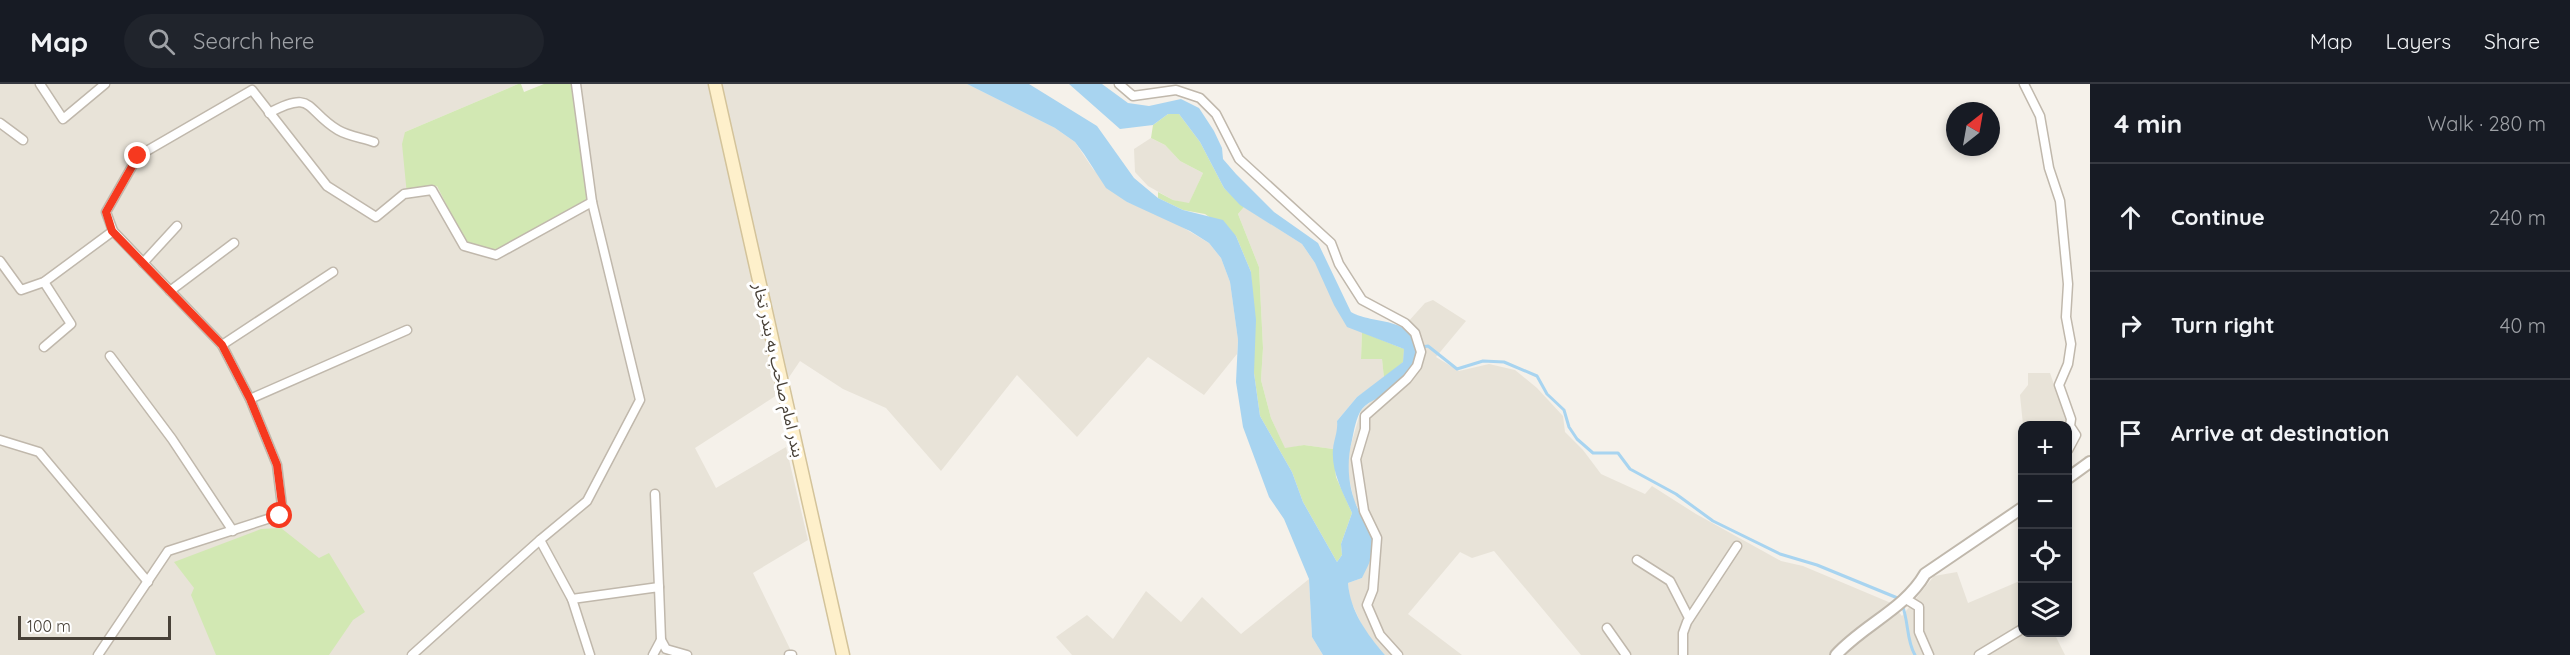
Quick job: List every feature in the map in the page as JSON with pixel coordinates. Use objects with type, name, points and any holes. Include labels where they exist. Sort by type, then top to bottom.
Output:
[{"type":"main road","name":"بندر امام صاحب به بندر تخار","points":[[715,84],[843,655]]},
{"type":"street","points":[[40,84],[61,117],[66,119],[105,84]]},
{"type":"street","points":[[412,655],[587,501],[640,400],[592,202],[576,84]]},
{"type":"street","points":[[1119,84],[1133,96],[1176,90],[1200,98],[1216,114],[1239,159],[1331,243],[1338,264],[1362,300],[1405,322],[1419,339],[1421,352],[1417,366],[1407,379],[1365,416],[1365,429],[1356,459],[1364,511],[1377,538],[1372,590],[1367,605],[1380,635],[1398,655]]},
{"type":"street","points":[[2024,84],[2040,116],[2049,168],[2061,201],[2068,284],[2066,317],[2071,344],[2068,364],[2059,385],[2071,421]]},
{"type":"street","points":[[98,655],[168,551],[280,516],[283,512],[277,465],[250,399],[222,345],[112,231],[106,212],[138,156],[250,87],[327,186],[373,216],[379,216],[404,194],[432,190],[464,246],[496,255],[592,202]]},
{"type":"street","points":[[269,113],[290,102],[302,102],[319,112],[338,130],[374,142]]},
{"type":"street","points":[[0,123],[23,140]]},
{"type":"street","points":[[143,263],[177,226]]},
{"type":"street","points":[[0,261],[21,290],[44,282],[112,231]]},
{"type":"street","points":[[170,291],[234,243]]},
{"type":"street","points":[[222,345],[333,272]]},
{"type":"street","points":[[44,282],[71,324],[44,347]]},
{"type":"street","points":[[250,399],[407,330]]},
{"type":"street","points":[[110,356],[172,439],[232,531]]},
{"type":"street","points":[[0,440],[39,452],[148,582]]},
{"type":"street","points":[[2071,475],[2090,462]]},
{"type":"street","points":[[655,494],[661,640],[666,649],[687,655]]},
{"type":"street","points":[[1836,655],[1850,640],[1917,589],[1925,574],[2018,511]]},
{"type":"street","points":[[540,540],[572,599],[590,655]]},
{"type":"street","points":[[1683,655],[1683,633],[1689,618],[1737,546]]},
{"type":"street","points":[[1637,560],[1670,581],[1689,618]]},
{"type":"street","points":[[572,599],[659,586]]},
{"type":"street","points":[[1903,601],[1919,607],[1919,632],[1929,655]]},
{"type":"street","points":[[1607,628],[1626,655]]},
{"type":"street","points":[[1979,655],[2018,631]]},
{"type":"street","points":[[653,655],[661,640]]},
{"type":"shaded area","points":[[0,84],[518,84],[405,132],[437,186],[465,242],[589,202],[572,84],[967,84],[1055,128],[1075,142],[1093,169],[1127,202],[1167,218],[1209,243],[1221,258],[1230,282],[1238,340],[1237,354],[1204,395],[1148,357],[1077,437],[1017,375],[941,471],[886,408],[843,389],[800,361],[777,395],[695,448],[716,488],[786,447],[808,540],[753,573],[793,655],[0,655]]},
{"type":"shaded area","points":[[1151,138],[1165,145],[1180,161],[1203,173],[1189,204],[1173,200],[1148,186],[1135,172],[1134,149]]},
{"type":"shaded area","points":[[1244,207],[1302,244],[1315,263],[1347,326],[1362,332],[1361,359],[1382,358],[1384,378],[1357,397],[1337,421],[1338,437],[1333,449],[1304,445],[1285,449],[1271,418],[1261,380],[1263,348],[1259,267],[1238,214]]},
{"type":"shaded area","points":[[1433,300],[1466,321],[1436,357],[1459,371],[1489,364],[1515,370],[1537,388],[1563,416],[1565,432],[1583,450],[1601,474],[1645,494],[1652,486],[1696,514],[1781,561],[1803,566],[1891,603],[1902,616],[1934,576],[1957,572],[1968,603],[2018,582],[2018,637],[2056,637],[2065,655],[1581,655],[1494,551],[1472,558],[1460,552],[1408,614],[1462,655],[1385,655],[1365,632],[1349,597],[1348,583],[1362,578],[1370,528],[1354,501],[1348,473],[1348,455],[1361,410],[1375,398],[1391,391],[1407,323],[1425,303]]},
{"type":"shaded area","points":[[2028,373],[2050,373],[2065,421],[2023,421],[2020,395],[2028,385]]},
{"type":"shaded area","points":[[1309,579],[1312,637],[1323,655],[1072,655],[1056,637],[1087,615],[1113,639],[1146,591],[1181,622],[1202,597],[1241,634]]},
{"type":"green space","points":[[521,84],[524,92],[544,84],[572,84],[589,202],[497,252],[465,242],[437,186],[407,195],[402,144],[405,132]]},
{"type":"green space","points":[[1168,114],[1179,114],[1200,142],[1224,188],[1244,207],[1238,214],[1259,267],[1263,348],[1261,380],[1271,418],[1285,448],[1304,445],[1333,449],[1336,477],[1352,513],[1341,544],[1342,555],[1337,562],[1303,502],[1292,472],[1260,416],[1254,373],[1251,272],[1236,236],[1205,214],[1183,210],[1158,198],[1158,192],[1173,200],[1189,203],[1203,173],[1180,161],[1165,145],[1151,138],[1153,125]]},
{"type":"green space","points":[[1362,332],[1404,349],[1403,362],[1384,378],[1382,359],[1361,359]]},
{"type":"green space","points":[[281,528],[319,558],[329,553],[365,612],[353,620],[329,655],[216,655],[191,595],[194,588],[174,562],[261,529]]},
{"type":"water","points":[[967,84],[1029,84],[1097,126],[1134,178],[1158,198],[1183,210],[1223,220],[1236,236],[1251,272],[1256,320],[1254,373],[1260,416],[1292,472],[1303,502],[1337,562],[1342,555],[1341,544],[1352,513],[1338,482],[1334,465],[1333,449],[1337,421],[1357,397],[1403,362],[1404,349],[1347,327],[1315,263],[1302,244],[1240,205],[1224,188],[1200,142],[1179,114],[1168,114],[1153,125],[1120,129],[1069,84],[1102,84],[1128,103],[1149,106],[1181,99],[1199,108],[1222,148],[1223,159],[1236,174],[1274,212],[1318,243],[1351,312],[1400,326],[1414,338],[1417,354],[1413,366],[1392,390],[1362,409],[1358,416],[1349,458],[1352,494],[1368,527],[1373,548],[1370,562],[1362,578],[1348,583],[1349,593],[1360,622],[1385,655],[1323,655],[1312,637],[1309,579],[1284,519],[1269,497],[1243,427],[1236,382],[1238,340],[1230,282],[1221,258],[1209,243],[1190,231],[1127,202],[1106,188],[1075,142],[1055,128]]},
{"type":"waterway","points":[[1422,347],[1428,346],[1457,369],[1483,361],[1504,362],[1537,376],[1547,394],[1564,410],[1569,427],[1577,439],[1593,453],[1618,453],[1630,469],[1676,494],[1713,521],[1780,554],[1817,565],[1900,599]]},
{"type":"waterway","points":[[1902,605],[1910,643],[1915,655]]},
{"type":"route","points":[[138,156],[106,212],[112,231],[222,345],[250,399],[277,465],[283,512],[280,516]]}]
